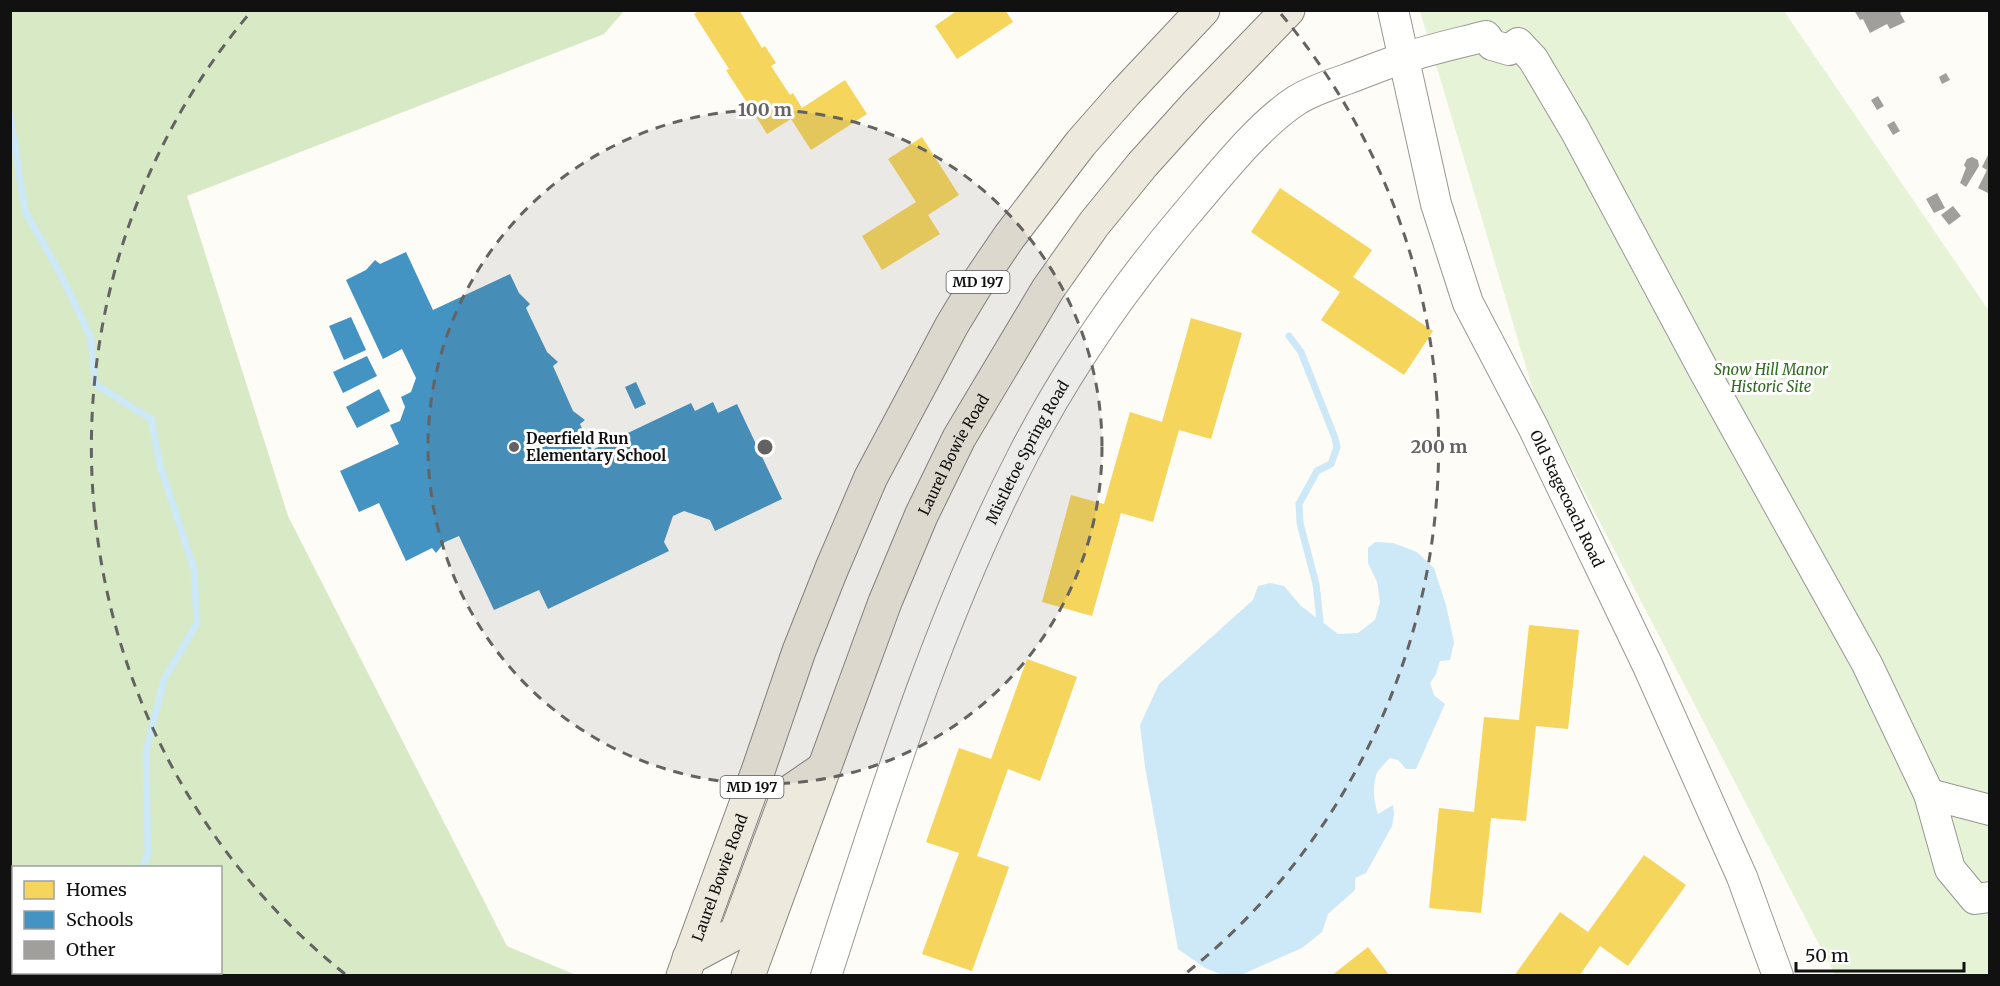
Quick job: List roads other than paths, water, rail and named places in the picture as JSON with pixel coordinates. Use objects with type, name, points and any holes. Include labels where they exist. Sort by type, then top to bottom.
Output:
[{"type":"main road","name":"Laurel Bowie Road","points":[[686,967],[831,568],[871,477],[952,325],[1009,237],[1081,143],[1203,10]]},
{"type":"main road","name":"Laurel Bowie Road","points":[[748,975],[885,602],[921,516],[959,438],[1042,299],[1094,224],[1142,165],[1196,105],[1288,10]]},
{"type":"main road","points":[[686,967],[736,933],[788,793],[823,769]]},
{"type":"street","name":"Old Stagecoach Road","points":[[1393,10],[1436,204],[1468,303],[1533,427],[1647,664],[1742,877],[1778,975]]},
{"type":"street","name":"Mistletoe Spring Road","points":[[826,975],[872,831],[958,594],[992,517],[1024,452],[1056,396],[1143,267],[1230,163],[1274,118],[1294,102],[1311,92],[1404,58],[1486,36],[1492,45],[1509,50],[1518,43],[1533,59],[1575,129],[1710,381],[1867,664],[1929,794]]},
{"type":"street","points":[[1929,794],[1989,810]]},
{"type":"street","points":[[1929,794],[1950,869],[1975,899],[1989,897]]},
{"type":"water","points":[[1375,542],[1393,543],[1417,552],[1434,568],[1446,605],[1454,642],[1450,660],[1440,661],[1430,683],[1434,695],[1445,704],[1416,769],[1406,769],[1398,760],[1390,758],[1377,773],[1374,788],[1378,814],[1393,805],[1392,826],[1366,873],[1355,878],[1355,890],[1328,914],[1322,932],[1302,948],[1243,974],[1223,975],[1205,968],[1178,949],[1145,767],[1140,725],[1159,684],[1253,600],[1258,586],[1270,583],[1284,586],[1301,606],[1338,634],[1358,633],[1375,620],[1380,602],[1377,582],[1368,563],[1368,548]]},
{"type":"waterway","points":[[10,115],[25,211],[61,275],[91,338],[95,384],[151,419],[160,465],[194,569],[197,623],[164,680],[146,751],[148,854],[143,866]]},
{"type":"waterway","points":[[1289,336],[1301,352],[1337,447],[1331,464],[1317,471],[1299,504],[1300,523],[1316,584],[1320,620]]},
{"type":"place","name":"Deerfield Run Elementary School","points":[[514,447]]},
{"type":"park label","name":"Snow Hill Manor Historic Site","points":[[1771,378]]}]
